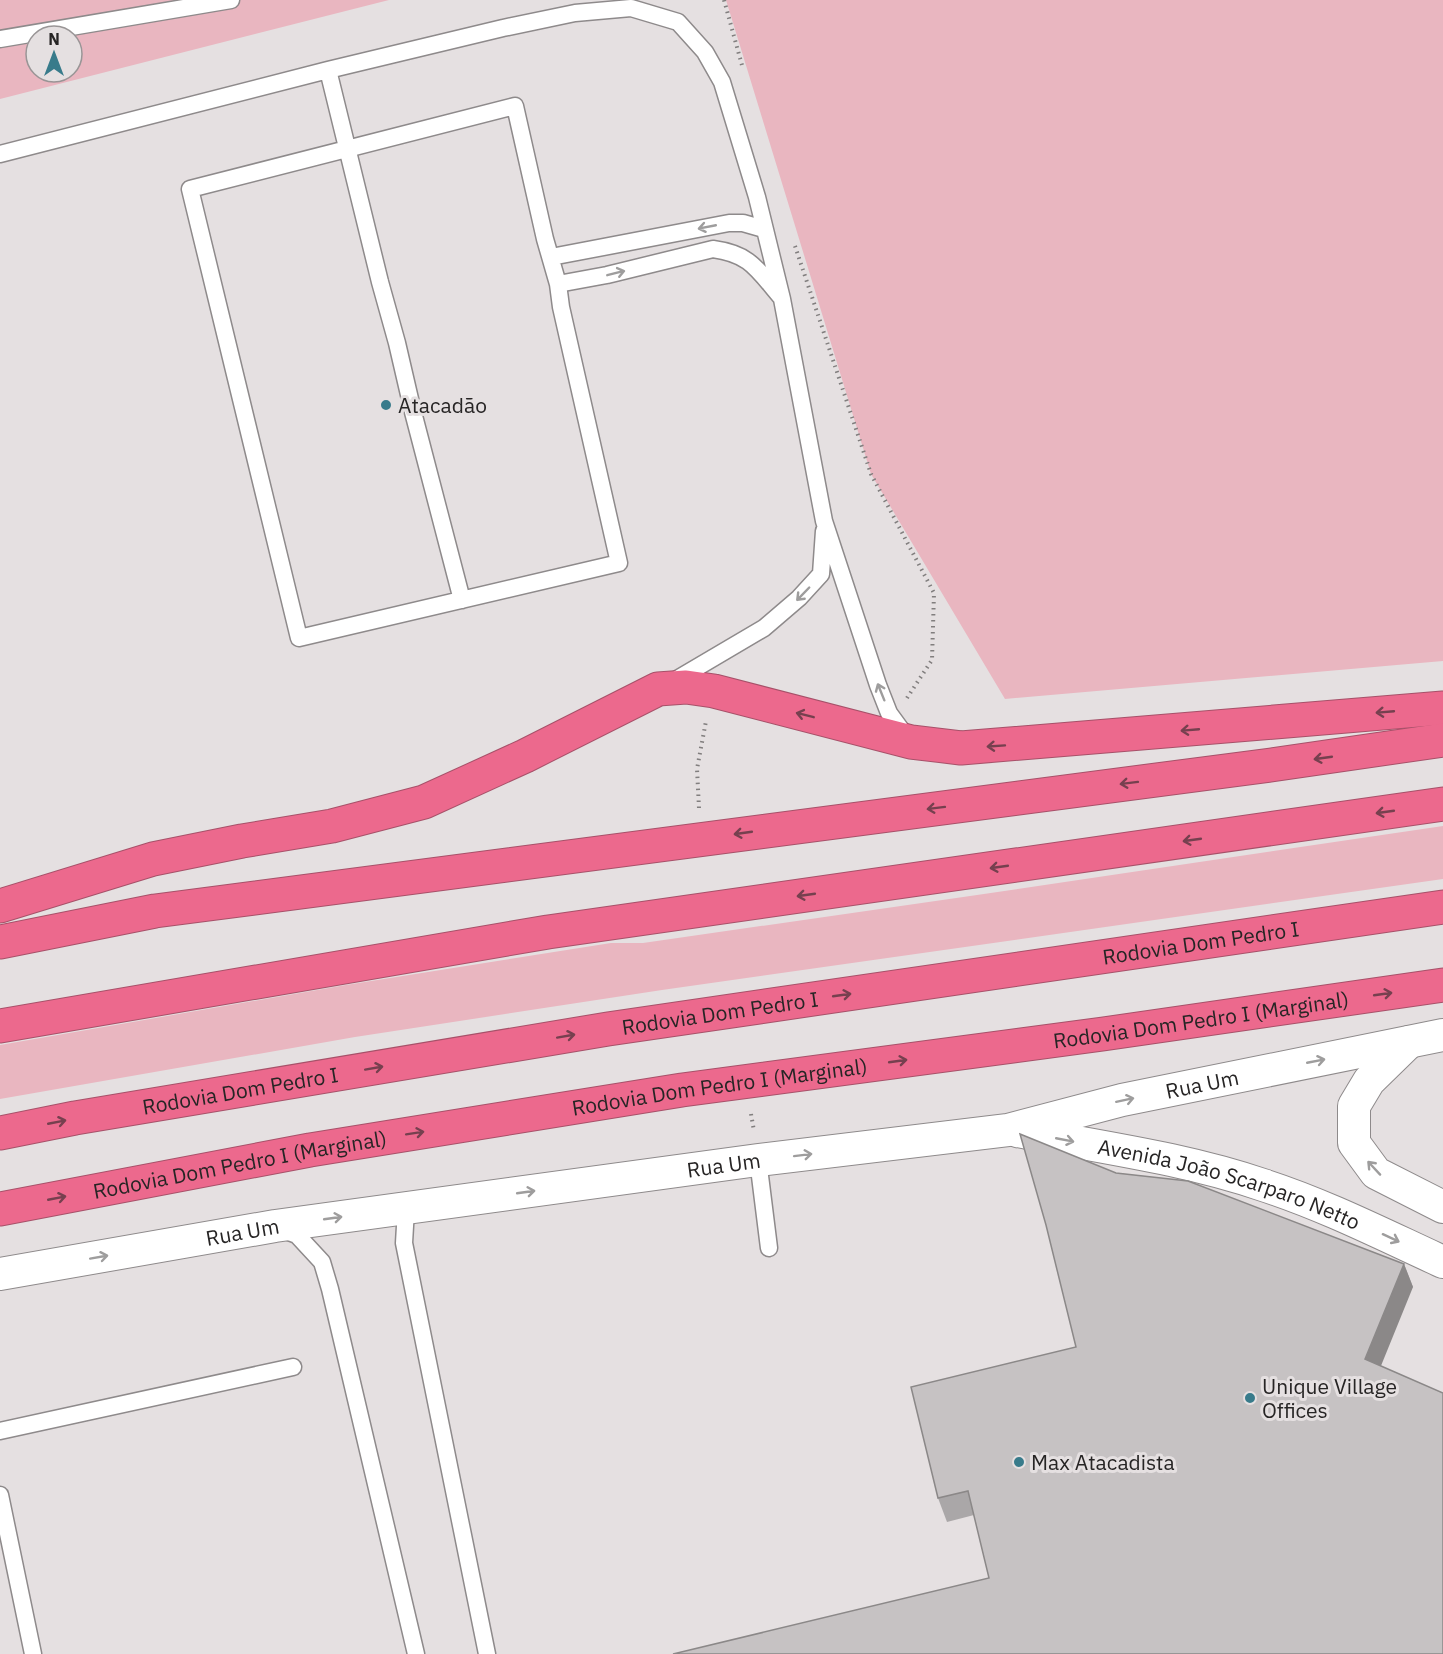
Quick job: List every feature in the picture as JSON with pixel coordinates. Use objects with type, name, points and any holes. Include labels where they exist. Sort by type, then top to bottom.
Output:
[{"type":"highway","points":[[0,906],[153,859],[332,826],[424,802],[525,756],[658,689],[686,687],[714,691],[910,742],[961,748],[1443,708]]},
{"type":"highway","points":[[0,942],[155,911],[1272,765],[1443,740]]},
{"type":"highway","points":[[0,1026],[548,932],[1443,804]]},
{"type":"highway","name":"Rodovia Dom Pedro I","points":[[0,1133],[75,1118],[608,1029],[1443,907]]},
{"type":"highway","name":"Rodovia Dom Pedro I (Marginal)","points":[[0,1209],[310,1150],[682,1090],[1103,1034],[1443,985]]},
{"type":"street","name":"Rua Um","points":[[0,1274],[275,1226],[758,1160],[1008,1130],[1122,1100],[1443,1035]]},
{"type":"street","points":[[1408,1042],[1370,1080],[1354,1106],[1354,1143],[1376,1173],[1443,1207]]},
{"type":"street","name":"Avenida João Scarparo Netto","points":[[1008,1130],[1215,1171],[1260,1184],[1312,1202],[1443,1262]]},
{"type":"lane","points":[[0,39],[231,0]]},
{"type":"lane","points":[[0,154],[328,69],[503,28],[575,14],[631,8],[678,22],[705,52],[722,82],[757,197],[782,299],[824,521],[878,685],[890,713],[910,742]]},
{"type":"lane","points":[[328,69],[346,148],[462,600]]},
{"type":"lane","points":[[515,106],[558,284],[561,307],[619,563],[299,638],[190,189],[346,148],[515,106]]},
{"type":"lane","points":[[550,256],[729,223],[743,223],[764,229]]},
{"type":"lane","points":[[558,284],[607,275],[713,249],[743,256],[782,299]]},
{"type":"lane","points":[[658,689],[764,628],[799,598],[821,574],[824,521]]},
{"type":"lane","points":[[758,1160],[769,1248]]},
{"type":"lane","points":[[406,1209],[404,1243],[487,1654]]},
{"type":"lane","points":[[275,1226],[297,1235],[322,1262],[416,1654]]},
{"type":"lane","points":[[0,1431],[293,1367]]},
{"type":"lane","points":[[0,1495],[33,1654]]},
{"type":"path","points":[[724,0],[746,78]]},
{"type":"path","points":[[795,243],[871,474],[934,593],[932,660],[910,696],[890,713]]},
{"type":"path","points":[[699,808],[697,769],[703,730],[714,691]]},
{"type":"shaded area","points":[[0,0],[389,0],[84,78],[84,24],[24,24],[24,84],[59,84],[0,99]]},
{"type":"shaded area","points":[[726,0],[1443,0],[1443,661],[1005,699],[871,474]]},
{"type":"shaded area","points":[[1443,826],[1443,879],[662,990],[355,1037],[0,1099],[0,1045],[346,985],[611,943],[643,943]]},
{"type":"building","name":"Unique Village Offices","points":[[1020,1134],[1116,1173],[1188,1181],[1404,1264],[1365,1359],[1443,1393],[1443,1654],[673,1654],[989,1578],[968,1491],[938,1498],[911,1387],[1076,1347],[1046,1225]]},
{"type":"place","name":"Atacadão","points":[[386,405]]},
{"type":"place","name":"Unique Village Offices","points":[[1250,1398]]},
{"type":"place","name":"Max Atacadista","points":[[1019,1462]]}]
